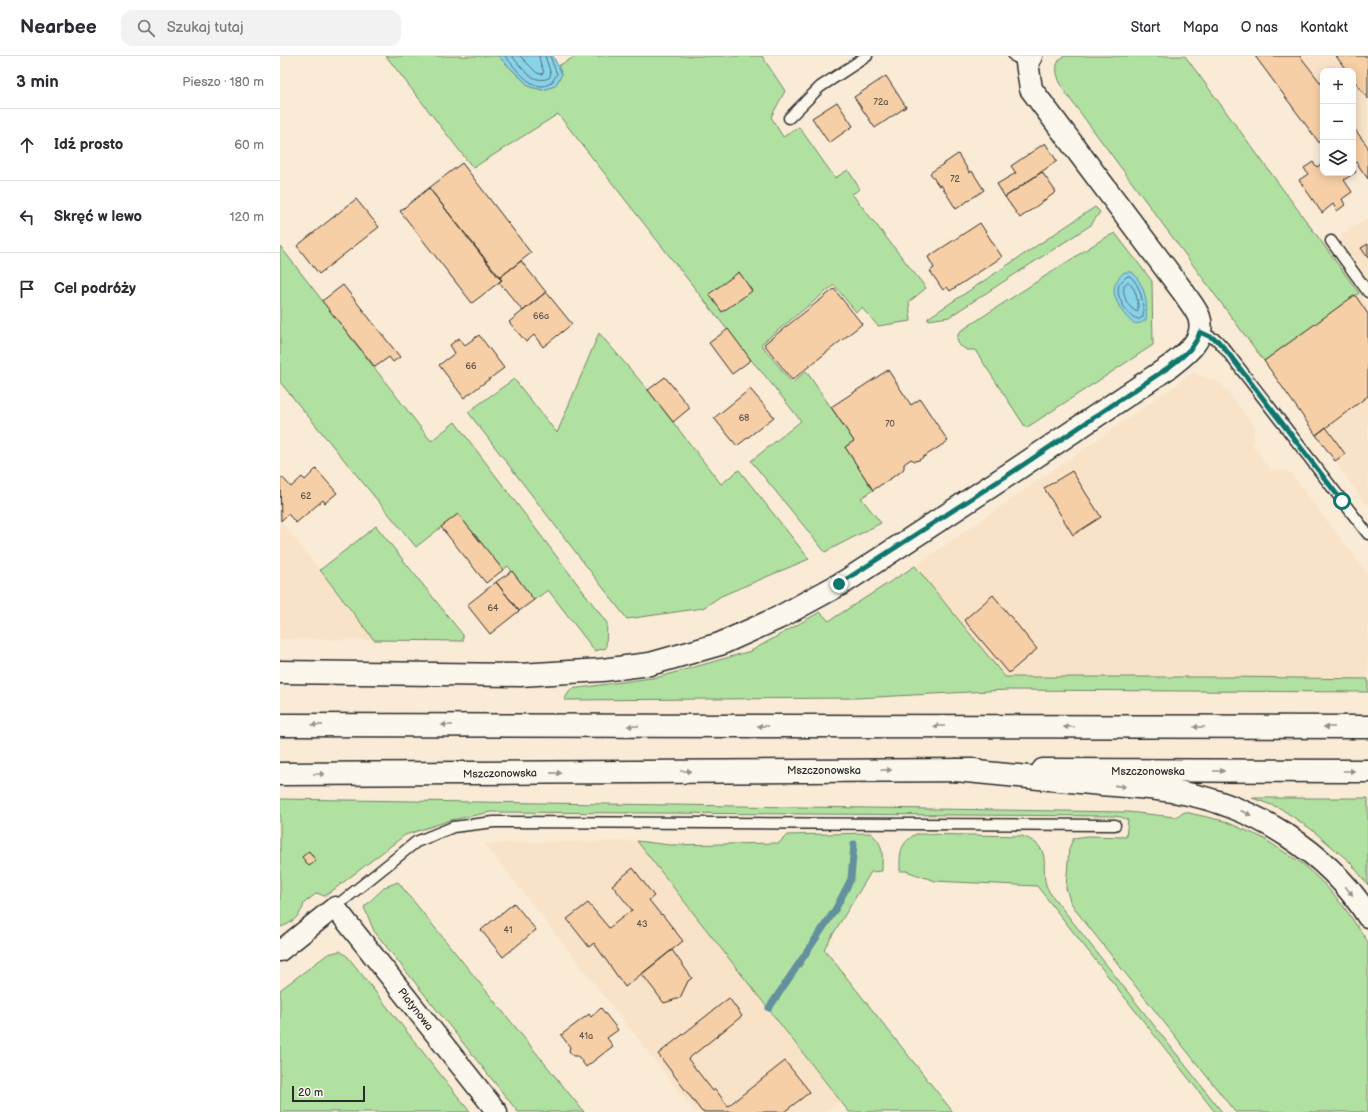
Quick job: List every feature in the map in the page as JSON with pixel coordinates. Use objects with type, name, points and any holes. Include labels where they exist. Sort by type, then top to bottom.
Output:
[{"type":"main road","points":[[280,672],[520,675],[594,671],[650,664],[720,644],[778,618],[866,568],[1020,467],[1169,367],[1187,353],[1198,339],[1201,325],[1199,316],[1184,293],[1031,89],[1024,58]]},
{"type":"main road","points":[[280,725],[1368,727]]},
{"type":"main road","points":[[956,770],[1179,792],[1229,805],[1268,823],[1313,855],[1339,879],[1361,905],[1368,916]]},
{"type":"main road","name":"Mszczonowska","points":[[280,774],[956,770],[1368,772]]},
{"type":"street","points":[[280,951],[335,907]]},
{"type":"street","name":"Platynowa","points":[[335,907],[497,1112]]},
{"type":"lane","points":[[788,118],[820,87],[867,56]]},
{"type":"lane","points":[[1331,241],[1368,292]]},
{"type":"lane","points":[[1200,332],[1217,340],[1225,349],[1368,534]]},
{"type":"lane","points":[[335,907],[416,842],[453,827],[488,823],[1115,825]]},
{"type":"shaded area","points":[[1300,56],[1368,56],[1368,147],[1356,131],[1356,68],[1320,68],[1320,82]]},
{"type":"shaded area","points":[[1368,218],[1368,279],[1344,246],[1341,235]]},
{"type":"shaded area","points":[[1359,293],[1368,305],[1368,504],[1366,505],[1264,361]]},
{"type":"shaded area","points":[[1193,373],[1220,382],[1255,426],[1252,444],[1271,470],[1290,472],[1368,574],[1368,679],[1229,677],[1005,677],[915,566]]},
{"type":"shaded area","points":[[280,520],[320,570],[374,640],[280,639]]},
{"type":"shaded area","points":[[637,841],[840,1101],[826,1112],[695,1112],[485,844],[525,842]]},
{"type":"green space","points":[[386,56],[498,56],[530,87],[543,90],[555,86],[562,74],[558,66],[576,56],[762,56],[785,91],[771,117],[783,137],[799,127],[835,178],[848,170],[860,189],[852,194],[926,288],[909,302],[911,321],[878,326],[862,308],[856,312],[834,285],[761,344],[792,383],[806,371],[854,441],[845,447],[873,490],[861,498],[881,523],[825,552],[751,461],[801,421],[751,360],[558,114],[473,168]]},
{"type":"green space","points":[[1064,56],[1185,56],[1359,293],[1264,361],[1065,92],[1057,73],[1057,64]]},
{"type":"green space","points":[[1095,207],[1100,212],[1091,225],[949,317],[928,320],[928,318]]},
{"type":"green space","points":[[1115,233],[1152,281],[1153,345],[1026,428],[975,350],[967,350],[959,345],[957,339],[959,332],[1101,240]]},
{"type":"green space","points":[[280,246],[431,441],[455,422],[607,623],[606,648],[595,651],[548,590],[534,600],[508,566],[503,570],[458,514],[416,547],[280,382]]},
{"type":"green space","points":[[599,333],[648,390],[721,484],[739,470],[809,559],[721,596],[703,608],[627,619],[468,412],[514,379],[557,433]]},
{"type":"green space","points":[[376,526],[463,635],[463,641],[374,640],[320,570]]},
{"type":"green space","points":[[915,566],[1005,677],[1229,677],[1368,679],[1368,692],[1007,690],[857,698],[564,700],[571,689],[659,677],[751,651],[820,612],[829,621]]},
{"type":"green space","points":[[1252,798],[1368,798],[1368,885],[1350,862],[1311,829],[1280,808]]},
{"type":"green space","points":[[280,799],[1128,812],[1175,817],[1185,812],[1224,821],[1261,837],[1303,864],[1326,886],[1344,907],[1368,942],[1368,1112],[1235,1112],[1077,912],[1070,901],[1066,888],[1069,848],[1074,838],[1087,836],[1126,837],[1128,820],[1121,817],[491,812],[451,820],[405,835],[328,894],[324,896],[317,893],[304,903],[296,918],[288,924],[280,927]]},
{"type":"green space","points":[[870,833],[878,841],[882,850],[882,871],[871,872],[824,949],[953,1112],[849,1112],[637,841],[670,845],[779,843],[787,835]]},
{"type":"green space","points":[[916,834],[1022,836],[1033,841],[1040,847],[1044,861],[1044,877],[1050,893],[1222,1112],[1215,1112],[1037,886],[935,881],[906,871],[900,871],[900,859],[903,845]]},
{"type":"green space","points":[[398,882],[584,1112],[518,1112],[374,931],[364,907],[385,887]]},
{"type":"green space","points":[[340,951],[348,957],[470,1112],[280,1112],[280,990],[328,954]]},
{"type":"water","points":[[498,56],[553,56],[562,74],[555,86],[543,90],[530,87]]},
{"type":"water","points":[[1124,272],[1132,272],[1140,282],[1145,294],[1146,320],[1136,324],[1127,317],[1115,298],[1115,284]]},
{"type":"building","points":[[1255,56],[1300,56],[1320,82],[1320,144]]},
{"type":"building","points":[[1336,56],[1368,56],[1368,99],[1356,83],[1356,68],[1345,68]]},
{"type":"building","points":[[886,76],[906,107],[875,128],[854,97]]},
{"type":"building","points":[[837,102],[853,126],[829,143],[812,118]]},
{"type":"building","points":[[1356,131],[1368,147],[1368,179],[1356,162]]},
{"type":"building","points":[[1045,143],[1057,161],[1005,197],[997,184],[1016,173],[1011,166]]},
{"type":"building","points":[[958,154],[970,173],[972,171],[984,190],[956,209],[941,185],[939,186],[930,173]]},
{"type":"building","points":[[1313,162],[1317,167],[1320,165],[1320,176],[1350,176],[1344,180],[1352,192],[1342,199],[1345,205],[1337,211],[1333,204],[1322,213],[1299,180],[1308,174],[1304,168]]},
{"type":"building","points":[[462,163],[531,253],[499,278],[429,188]]},
{"type":"building","points":[[1042,172],[1056,192],[1020,218],[1005,197]]},
{"type":"building","points":[[429,188],[502,280],[472,303],[400,211]]},
{"type":"building","points":[[356,199],[379,227],[319,274],[297,246]]},
{"type":"building","points":[[980,223],[1002,257],[950,291],[947,287],[943,290],[930,271],[934,268],[928,257]]},
{"type":"building","points":[[1368,244],[1368,258],[1361,248]]},
{"type":"building","points":[[521,261],[546,292],[523,311],[499,282],[502,280],[499,278]]},
{"type":"building","points":[[739,272],[752,291],[722,312],[709,294]]},
{"type":"building","points":[[343,285],[400,357],[393,362],[389,357],[375,367],[322,301]]},
{"type":"building","points":[[834,289],[862,324],[792,380],[764,344]]},
{"type":"building","points":[[546,292],[572,324],[543,347],[534,335],[526,342],[509,322]]},
{"type":"building","points":[[1355,295],[1368,314],[1368,396],[1316,435],[1264,361]]},
{"type":"building","points":[[728,329],[751,360],[732,374],[709,343]]},
{"type":"building","points":[[479,335],[504,368],[464,398],[439,365],[455,353],[450,345],[459,338],[465,345]]},
{"type":"building","points":[[888,370],[911,405],[920,399],[948,441],[919,460],[915,461],[911,459],[904,464],[902,471],[873,490],[845,447],[854,441],[831,407]]},
{"type":"building","points":[[665,377],[690,408],[673,422],[648,390]]},
{"type":"building","points":[[750,389],[774,417],[737,446],[714,418]]},
{"type":"building","points":[[1326,427],[1345,454],[1335,461],[1316,435]]},
{"type":"building","points":[[316,469],[337,493],[325,503],[323,500],[296,523],[288,514],[281,521],[280,479],[282,477],[291,487],[302,477],[305,480]]},
{"type":"building","points":[[1072,471],[1101,517],[1073,535],[1044,488]]},
{"type":"building","points":[[458,514],[503,570],[486,583],[441,527]]},
{"type":"building","points":[[512,571],[534,600],[519,611],[496,582]]},
{"type":"building","points":[[496,582],[519,611],[490,634],[467,605]]},
{"type":"building","points":[[993,595],[1037,649],[1009,673],[964,620]]},
{"type":"building","points":[[309,851],[316,861],[309,866],[302,857]]},
{"type":"building","points":[[633,868],[654,896],[649,900],[683,941],[625,987],[594,943],[589,947],[567,919],[588,903],[609,928],[632,910],[612,885]]},
{"type":"building","points":[[514,903],[536,930],[503,957],[481,930]]},
{"type":"building","points":[[672,950],[692,978],[688,981],[680,998],[664,1003],[642,974]]},
{"type":"building","points":[[729,998],[742,1016],[688,1059],[713,1091],[715,1089],[728,1106],[785,1061],[810,1092],[784,1112],[702,1112],[658,1054]]},
{"type":"building","points":[[601,1008],[618,1030],[607,1038],[613,1046],[586,1067],[578,1056],[573,1056],[569,1051],[570,1047],[561,1035],[589,1014],[591,1017]]},
{"type":"waterway","points":[[769,1008],[835,910],[851,879],[854,844]]},
{"type":"route","points":[[839,584],[1014,471],[1169,367],[1187,353],[1195,344],[1200,332],[1217,340],[1225,349],[1342,501]]}]
